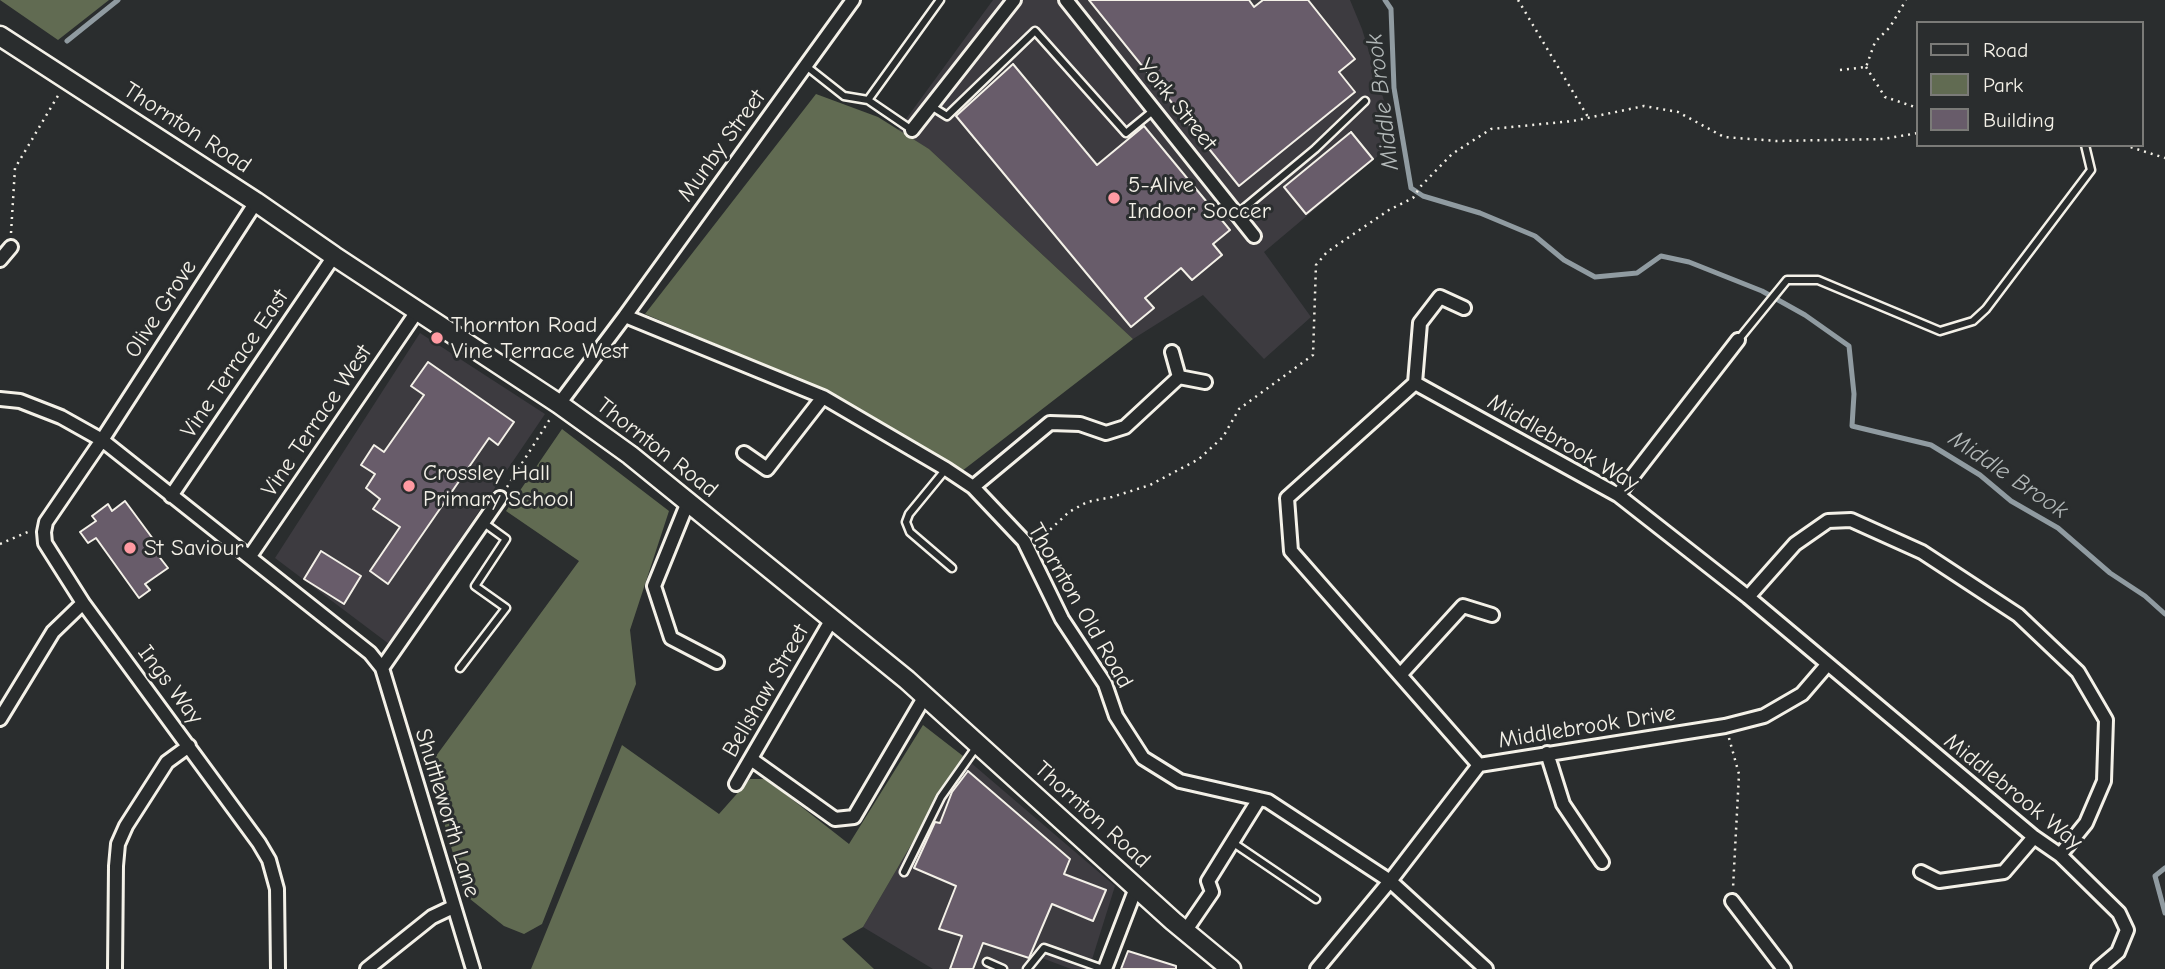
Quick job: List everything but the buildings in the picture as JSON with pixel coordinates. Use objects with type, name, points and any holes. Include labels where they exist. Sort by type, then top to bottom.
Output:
[{"type":"main road","name":"Thornton Road","points":[[0,36],[256,202],[559,404],[630,456],[925,696],[1136,888],[1231,969]]},
{"type":"street","name":"Munby Street","points":[[625,316],[853,0]]},
{"type":"street","points":[[912,130],[1014,0]]},
{"type":"street","name":"York Street","points":[[1066,0],[1254,236]]},
{"type":"street","name":"Olive Grove","points":[[102,440],[256,202]]},
{"type":"street","points":[[0,260],[10,247]]},
{"type":"street","name":"Vine Terrace East","points":[[171,496],[334,256]]},
{"type":"street","points":[[1464,308],[1440,298],[1420,323],[1415,383],[1287,498],[1291,551],[1479,765]]},
{"type":"street","name":"Vine Terrace West","points":[[250,556],[418,310]]},
{"type":"street","points":[[559,404],[625,316]]},
{"type":"street","name":"Thornton Old Road","points":[[625,316],[823,397],[973,487],[1024,541],[1062,619],[1105,684],[1116,716],[1143,758],[1180,781],[1268,801],[1390,881],[1486,969]]},
{"type":"street","points":[[1618,495],[1738,340]]},
{"type":"street","points":[[1172,352],[1179,377]]},
{"type":"street","points":[[1179,377],[1205,382]]},
{"type":"street","points":[[973,487],[1050,423],[1080,424],[1106,433],[1125,427],[1179,377]]},
{"type":"street","name":"Middlebrook Way","points":[[1415,383],[1618,495],[1748,597],[1827,666],[2034,837],[2060,855],[2119,913],[2127,930],[2118,952],[2098,969]]},
{"type":"street","points":[[744,453],[767,469],[823,397]]},
{"type":"street","name":"Shuttleworth Lane","points":[[0,399],[20,401],[61,417],[102,440],[370,653],[382,668],[473,969]]},
{"type":"street","points":[[44,530],[46,522],[102,440]]},
{"type":"street","points":[[382,668],[500,498]]},
{"type":"street","points":[[688,502],[654,586],[671,638],[718,663]]},
{"type":"street","points":[[1748,597],[1795,544],[1828,521],[1851,520],[1922,552],[2018,615],[2078,671],[2106,720],[2104,781],[2086,823],[2060,855]]},
{"type":"street","name":"Ings Way","points":[[44,530],[45,543],[83,603],[190,746],[269,860],[277,889],[278,969]]},
{"type":"street","points":[[0,719],[53,632],[83,603]]},
{"type":"street","points":[[1401,674],[1463,606],[1492,615]]},
{"type":"street","name":"Bellshaw Street","points":[[736,784],[832,619]]},
{"type":"street","name":"Middlebrook Drive","points":[[1317,969],[1390,881],[1479,765],[1725,726],[1764,716],[1802,694],[1827,666]]},
{"type":"street","points":[[751,759],[835,819],[854,817],[925,696]]},
{"type":"street","points":[[116,969],[118,844],[126,825],[167,762],[190,746]]},
{"type":"street","points":[[1547,753],[1563,804],[1602,862]]},
{"type":"street","points":[[1186,930],[1212,892],[1208,881],[1259,799]]},
{"type":"street","points":[[1922,872],[1939,881],[2004,872],[2034,837]]},
{"type":"street","points":[[1104,969],[1136,888]]},
{"type":"street","points":[[1732,901],[1784,969]]},
{"type":"street","points":[[367,969],[432,917],[453,907]]},
{"type":"lane","points":[[868,100],[940,0]]},
{"type":"lane","points":[[931,106],[947,116],[1035,31],[1126,133],[1154,110]]},
{"type":"lane","points":[[806,66],[844,96],[868,100],[912,130]]},
{"type":"lane","points":[[1237,214],[1315,149],[1365,101]]},
{"type":"lane","points":[[1738,340],[1787,280],[1818,280],[1940,331],[1973,321],[1986,309],[2091,170],[2085,147]]},
{"type":"lane","points":[[946,469],[909,514],[906,522],[910,532],[952,568]]},
{"type":"lane","points":[[460,668],[506,608],[475,586],[506,539],[484,523]]},
{"type":"lane","points":[[904,872],[940,797],[978,744]]},
{"type":"lane","points":[[1232,842],[1316,899]]},
{"type":"lane","points":[[1027,969],[1044,948],[1104,969]]},
{"type":"lane","points":[[987,962],[1003,969]]},
{"type":"path","points":[[1518,0],[1589,117]]},
{"type":"path","points":[[1866,67],[1875,42],[1890,27],[1906,0]]},
{"type":"path","points":[[1840,70],[1866,67]]},
{"type":"path","points":[[1866,67],[1885,97],[1916,107]]},
{"type":"path","points":[[10,247],[15,168],[68,80]]},
{"type":"path","points":[[1028,549],[1069,512],[1087,502],[1150,485],[1199,459],[1223,437],[1239,409],[1313,355],[1316,265],[1348,238],[1389,210],[1413,198],[1452,154],[1492,129],[1589,117],[1644,106],[1678,111],[1724,137],[1777,141],[1883,139],[1916,133]]},
{"type":"path","points":[[2130,147],[2165,158]]},
{"type":"path","points":[[500,498],[559,404]]},
{"type":"path","points":[[0,544],[29,531],[44,530]]},
{"type":"path","points":[[1725,726],[1739,774],[1732,901]]},
{"type":"shaded area","points":[[993,0],[1350,0],[1362,29],[1386,107],[1391,145],[1264,252],[1311,317],[1264,359],[1203,295],[1133,339],[929,149],[898,130]]},
{"type":"shaded area","name":"Crossley Hall Primary School","points":[[420,333],[545,414],[389,644],[275,558]]},
{"type":"shaded area","points":[[963,756],[1115,886],[1089,969],[1071,969],[1034,955],[1029,969],[933,969],[863,927]]},
{"type":"green space","points":[[0,0],[109,0],[58,40]]},
{"type":"green space","points":[[816,94],[878,117],[929,149],[1133,339],[962,471],[836,395],[645,314]]},
{"type":"green space","points":[[562,429],[669,511],[630,630],[636,684],[542,924],[524,934],[504,926],[465,895],[428,767],[579,561],[506,511]]},
{"type":"green space","points":[[923,725],[963,756],[863,927],[842,939],[874,969],[531,969],[622,745],[719,814],[750,779],[766,779],[849,844]]},
{"type":"waterway","points":[[67,41],[118,0]]},
{"type":"waterway","name":"Middle Brook","points":[[1385,0],[1391,9],[1394,88],[1411,188],[1423,196],[1480,213],[1535,236],[1564,260],[1595,277],[1637,273],[1661,256],[1689,262],[1762,291],[1805,315],[1849,346],[1854,394],[1852,426],[1931,445],[1980,475],[2011,501],[2058,528],[2110,573],[2145,596],[2165,614]]},
{"type":"waterway","name":"Middle Brook","points":[[2165,868],[2155,876],[2165,913]]},
{"type":"place","name":"5-Alive Indoor Soccer","points":[[1114,198]]},
{"type":"place","name":"Thornton Road Vine Terrace West","points":[[437,338]]},
{"type":"place","name":"Crossley Hall Primary School","points":[[409,486]]},
{"type":"place","name":"St Saviour","points":[[130,548]]}]
